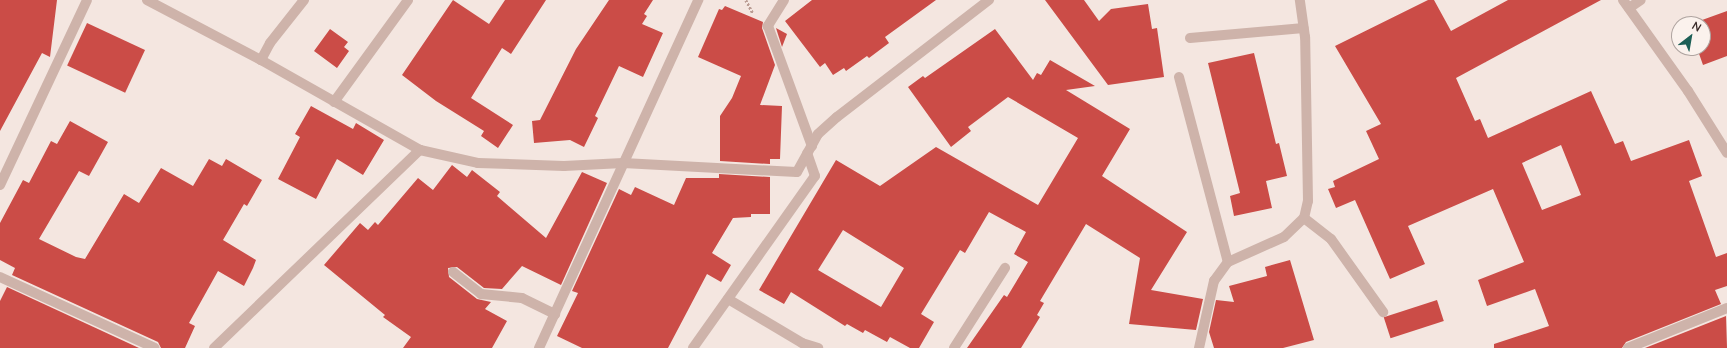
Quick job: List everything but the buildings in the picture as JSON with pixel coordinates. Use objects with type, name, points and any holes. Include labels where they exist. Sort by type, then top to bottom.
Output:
[{"type":"street","points":[[0,185],[87,0]]},
{"type":"street","points":[[146,0],[261,60],[420,150],[478,163],[564,166],[624,163],[797,172],[818,134],[837,117],[990,0]]},
{"type":"street","points":[[261,60],[270,43],[304,0]]},
{"type":"street","points":[[334,102],[408,0]]},
{"type":"street","points":[[540,348],[698,0]]},
{"type":"street","points":[[694,348],[815,176],[809,150],[768,26],[784,0]]},
{"type":"street","points":[[1199,348],[1214,281],[1228,262],[1284,237],[1304,218],[1308,201],[1304,28],[1300,0]]},
{"type":"street","points":[[1623,0],[1688,91],[1727,153]]},
{"type":"street","points":[[1629,8],[1641,0]]},
{"type":"street","points":[[1190,38],[1304,28]]},
{"type":"street","points":[[1179,77],[1228,262]]},
{"type":"street","points":[[214,348],[420,150]]},
{"type":"street","points":[[1304,218],[1331,239],[1383,312]]},
{"type":"street","points":[[954,348],[1005,268]]},
{"type":"street","points":[[453,272],[481,294],[522,298],[555,314]]},
{"type":"street","points":[[0,277],[155,348]]},
{"type":"street","points":[[728,299],[802,343],[818,348]]},
{"type":"street","points":[[1628,348],[1727,308]]}]
